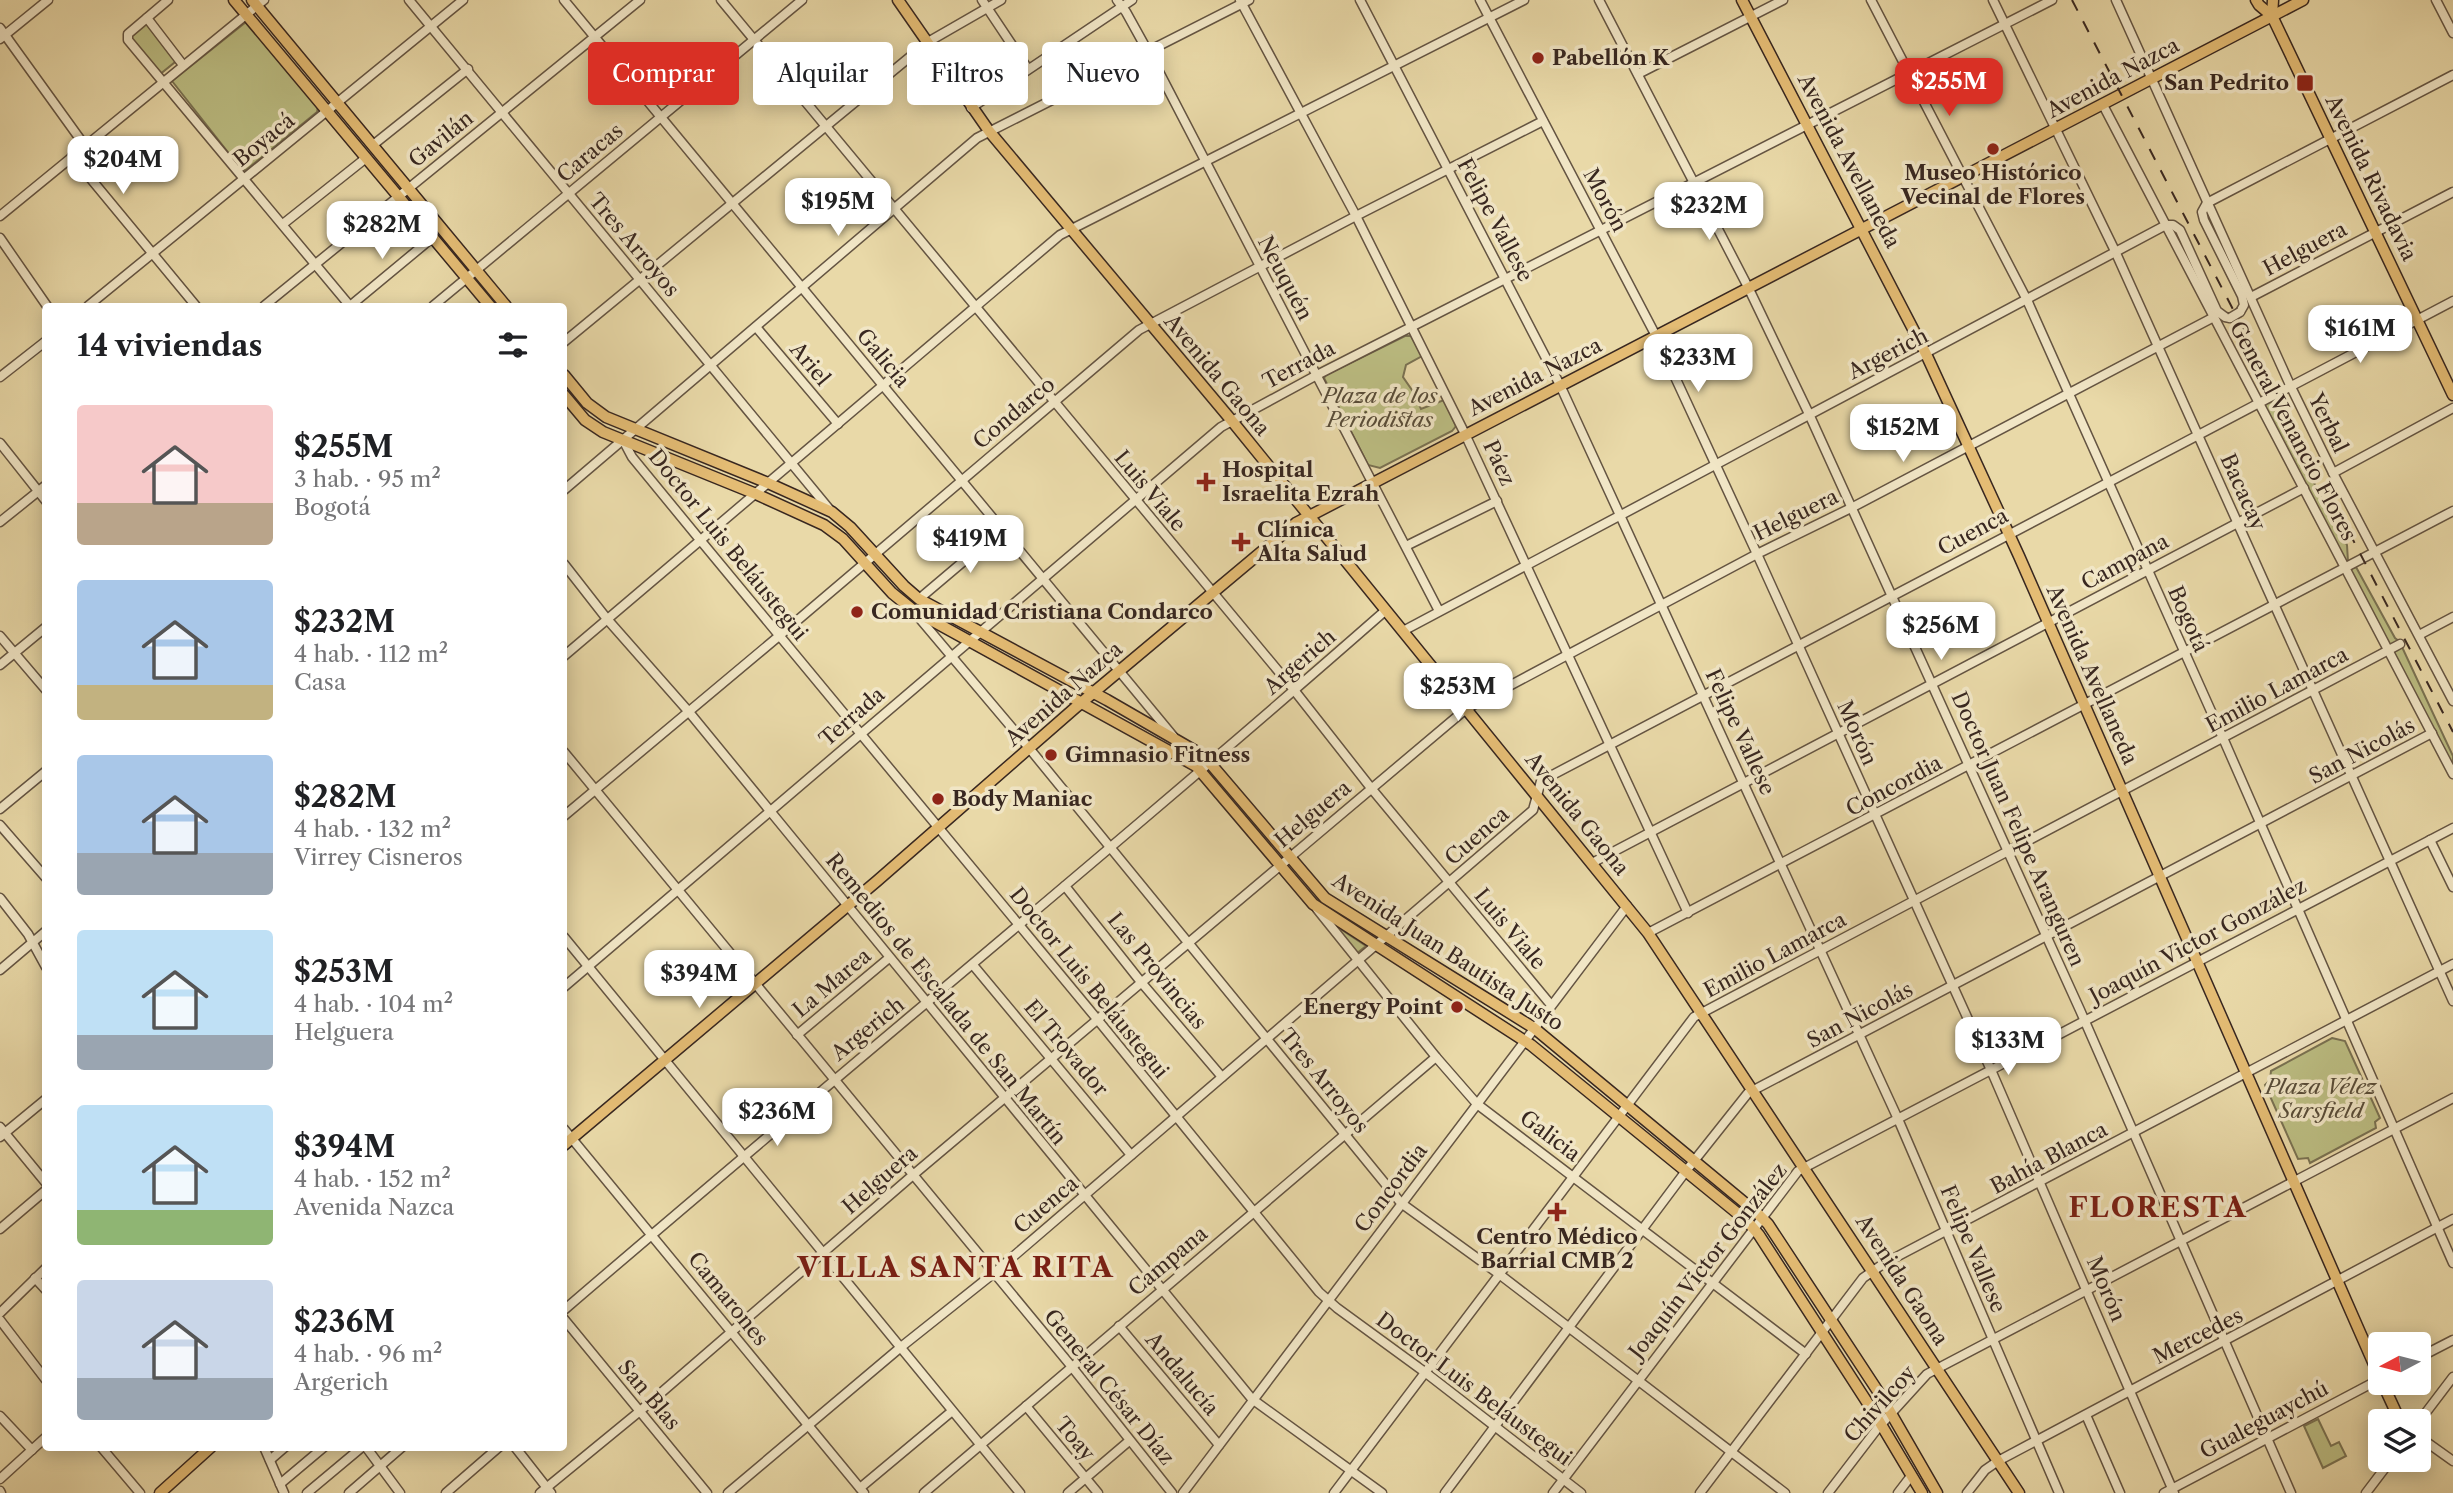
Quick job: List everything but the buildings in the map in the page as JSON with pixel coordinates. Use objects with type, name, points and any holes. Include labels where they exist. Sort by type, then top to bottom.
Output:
[{"type":"main road","points":[[234,0],[488,303]]},
{"type":"main road","name":"Avenida Gaona","points":[[898,0],[928,42]]},
{"type":"main road","name":"Avenida Avellaneda","points":[[1742,0],[1863,229],[1969,446],[2368,1351]]},
{"type":"main road","name":"Avenida Rivadavia","points":[[2256,0],[2272,16],[2453,395]]},
{"type":"main road","name":"Avenida Rivadavia","points":[[2272,16],[2273,0]]},
{"type":"main road","name":"Avenida Nazca","points":[[567,1142],[1296,523],[2303,0]]},
{"type":"main road","points":[[258,2],[504,303]]},
{"type":"main road","name":"Avenida Gaona","points":[[969,105],[1232,421],[1648,933],[2019,1493]]},
{"type":"main road","name":"Avenida Juan Bautista Justo","points":[[567,378],[596,411],[616,422],[768,483],[832,512],[850,527],[919,599],[1175,738],[1210,761],[1325,898],[1534,1028],[1762,1217],[1891,1413],[1937,1493]]},
{"type":"main road","name":"Avenida Juan Bautista Justo","points":[[567,399],[594,427],[824,525],[843,539],[892,593],[913,610],[1182,757],[1200,770],[1313,904],[1524,1040],[1754,1228],[1881,1424],[1922,1493]]},
{"type":"main road","points":[[160,1493],[207,1451]]},
{"type":"street","points":[[48,0],[2,34],[85,146]]},
{"type":"street","points":[[168,0],[128,34],[128,40],[348,303]]},
{"type":"street","name":"Tres Arroyos","points":[[409,0],[832,512]]},
{"type":"street","name":"Boyacá","points":[[92,303],[463,0]]},
{"type":"street","name":"Galicia","points":[[564,0],[1175,738]]},
{"type":"street","name":"Gavilán","points":[[268,303],[640,0]]},
{"type":"street","name":"Luis Viale","points":[[721,0],[1294,690],[1371,788],[1551,1005]]},
{"type":"street","name":"Caracas","points":[[437,303],[802,0]]},
{"type":"street","points":[[928,42],[985,4],[1001,0]]},
{"type":"street","points":[[1028,69],[1120,3],[1132,0]]},
{"type":"street","name":"Felipe Vallese","points":[[1360,0],[1560,385],[1621,515],[1898,1119],[2059,1493]]},
{"type":"street","name":"Morón","points":[[1480,0],[1656,336],[1757,554],[2041,1181],[2131,1390],[2170,1492]]},
{"type":"street","points":[[567,653],[1060,235],[1524,0]]},
{"type":"street","name":"Doctor Juan Felipe Aranguren","points":[[1599,0],[1695,182],[1809,414],[2048,936],[2291,1493]]},
{"type":"street","points":[[1638,74],[1783,0]]},
{"type":"street","name":"Bogotá","points":[[1871,0],[2027,300],[2453,1263]]},
{"type":"street","name":"Bacacay","points":[[1993,0],[2115,251],[2453,1001]]},
{"type":"street","name":"Terrada","points":[[567,984],[1221,427],[1412,326],[2052,0]]},
{"type":"street","name":"Yerbal","points":[[2116,0],[2290,385],[2333,473],[2453,701]]},
{"type":"street","points":[[2436,0],[2453,33]]},
{"type":"street","points":[[1164,44],[1244,1]]},
{"type":"street","name":"Páez","points":[[1244,1],[1465,434],[1688,913]]},
{"type":"street","points":[[0,216],[246,15],[258,2]]},
{"type":"street","name":"Neuquén","points":[[1120,3],[1142,42]]},
{"type":"street","points":[[985,4],[1010,42]]},
{"type":"street","points":[[147,18],[183,65]]},
{"type":"street","points":[[567,339],[907,59]]},
{"type":"street","points":[[373,145],[468,69]]},
{"type":"street","points":[[2166,225],[2173,225],[2180,230],[2217,312],[2230,318],[2240,312],[2244,305],[2204,220],[2202,212],[2207,203],[2453,75]]},
{"type":"street","name":"Neuquén","points":[[1164,83],[1438,611]]},
{"type":"street","points":[[971,108],[975,105]]},
{"type":"street","points":[[567,487],[977,138],[1042,105]]},
{"type":"street","name":"General Venancio Flores","points":[[2103,105],[2453,774]]},
{"type":"street","name":"Condarco","points":[[567,813],[1149,323],[1544,121]]},
{"type":"street","points":[[72,156],[194,303]]},
{"type":"street","points":[[284,225],[366,159]]},
{"type":"street","name":"Helguera","points":[[2251,297],[2453,192]]},
{"type":"street","name":"Argerich","points":[[1403,631],[2166,225]]},
{"type":"street","points":[[0,237],[45,303]]},
{"type":"street","points":[[354,303],[432,238]]},
{"type":"street","name":"Cuenca","points":[[728,1493],[901,1347],[994,1273],[1533,810],[1541,781],[2453,301]]},
{"type":"street","name":"Helguera","points":[[546,1491],[913,1175],[1466,709],[1757,554],[1851,508],[2214,317]]},
{"type":"street","name":"Ariel","points":[[756,327],[838,424]]},
{"type":"street","points":[[0,377],[42,344]]},
{"type":"street","points":[[2333,473],[2453,408]]},
{"type":"street","name":"Doctor Luis Beláustegui","points":[[623,440],[632,457],[1328,1300],[1581,1493]]},
{"type":"street","points":[[0,443],[42,488],[0,522]]},
{"type":"street","name":"Campana","points":[[1592,863],[2304,488]]},
{"type":"street","points":[[1406,547],[1497,501]]},
{"type":"street","name":"Concordia","points":[[1648,933],[2453,511]]},
{"type":"street","points":[[919,599],[1003,528]]},
{"type":"street","name":"Remedios de Escalada de San Martín","points":[[567,568],[607,619],[689,712],[1252,1399],[1382,1493]]},
{"type":"street","name":"Tres Arroyos","points":[[913,610],[1030,748],[1401,1203],[1499,1274],[1785,1493]]},
{"type":"street","name":"Argerich","points":[[567,1307],[834,1079],[1111,848],[1386,610]]},
{"type":"street","points":[[2419,635],[2453,617]]},
{"type":"street","points":[[0,665],[42,630]]},
{"type":"street","points":[[0,636],[42,685]]},
{"type":"street","name":"Emilio Lamarca","points":[[1335,1493],[1691,1021],[2400,644]]},
{"type":"street","name":"San Nicolás","points":[[1445,1493],[1686,1171],[1744,1097],[1753,1090],[2432,733]]},
{"type":"street","name":"General César Díaz","points":[[567,756],[1072,1367],[1172,1493]]},
{"type":"street","points":[[0,809],[42,774]]},
{"type":"street","points":[[0,825],[42,873]]},
{"type":"street","name":"Joaquín Victor González","points":[[1553,1493],[1794,1174],[2453,828]]},
{"type":"street","points":[[2430,840],[2453,887]]},
{"type":"street","name":"Las Provincias","points":[[1065,886],[1141,982],[1222,1077]]},
{"type":"street","points":[[0,898],[33,942],[42,959]]},
{"type":"street","name":"Galicia","points":[[1313,904],[1477,1104],[1806,1354]]},
{"type":"street","name":"Concordia","points":[[1183,1493],[1627,906]]},
{"type":"street","points":[[0,970],[42,934]]},
{"type":"street","points":[[567,941],[1020,1493]]},
{"type":"street","name":"La Marea","points":[[797,1035],[889,958]]},
{"type":"street","name":"Bahía Blanca","points":[[1700,1493],[1863,1278],[2453,964]]},
{"type":"street","name":"El Trovador","points":[[973,965],[1131,1155]]},
{"type":"street","name":"Campana","points":[[924,1493],[935,1490],[981,1445],[1161,1289],[1436,1057]]},
{"type":"street","name":"Chivilcoy","points":[[1828,1493],[1881,1424],[1927,1374],[2453,1098]]},
{"type":"street","points":[[42,1102],[2,1133],[42,1178]]},
{"type":"street","name":"Camarones","points":[[567,1142],[652,1234],[862,1490]]},
{"type":"street","points":[[0,1229],[42,1192]]},
{"type":"street","name":"Mercedes","points":[[1967,1493],[1986,1470],[1998,1461],[2453,1219]]},
{"type":"street","points":[[0,1313],[42,1272]]},
{"type":"street","points":[[35,1278],[42,1286]]},
{"type":"street","points":[[0,1320],[42,1375]]},
{"type":"street","name":"San Blas","points":[[567,1324],[707,1493]]},
{"type":"street","name":"Andalucía","points":[[1119,1326],[1219,1446]]},
{"type":"street","points":[[2431,1351],[2453,1340]]},
{"type":"street","points":[[2429,1409],[2453,1377]]},
{"type":"street","name":"Gualeguaychú","points":[[2170,1492],[2368,1387]]},
{"type":"street","name":"Toay","points":[[1026,1406],[1098,1493]]},
{"type":"street","points":[[862,1490],[951,1412]]},
{"type":"street","points":[[2087,1415],[2120,1493]]},
{"type":"street","points":[[0,1416],[32,1450]]},
{"type":"street","points":[[0,1479],[42,1441]]},
{"type":"street","points":[[1068,1493],[1129,1441]]},
{"type":"street","points":[[2431,1445],[2453,1461]]},
{"type":"street","points":[[104,1451],[140,1493]]},
{"type":"street","points":[[266,1451],[282,1489],[320,1451]]},
{"type":"street","points":[[270,1461],[281,1451]]},
{"type":"street","points":[[307,1493],[359,1451]]},
{"type":"street","points":[[368,1451],[399,1493]]},
{"type":"street","points":[[349,1493],[397,1451]]},
{"type":"street","points":[[446,1493],[494,1451]]},
{"type":"street","points":[[518,1451],[546,1491]]},
{"type":"street","points":[[2366,1493],[2382,1472]]},
{"type":"street","points":[[1898,1493],[1912,1476]]},
{"type":"green space","points":[[148,18],[180,58],[159,75],[127,35]]},
{"type":"green space","points":[[246,22],[318,107],[317,112],[246,170],[242,170],[172,81]]},
{"type":"green space","name":"Plaza de los Periodistas","points":[[1405,336],[1411,336],[1422,356],[1406,365],[1403,377],[1421,409],[1444,400],[1456,426],[1452,431],[1380,468],[1368,465],[1324,378]]},
{"type":"green space","points":[[2270,400],[2347,545],[2348,562],[2264,405]]},
{"type":"green space","points":[[2356,567],[2399,641],[2390,646],[2350,571]]},
{"type":"green space","points":[[2402,647],[2453,756],[2453,767],[2393,653]]},
{"type":"green space","points":[[1342,930],[1366,946],[1356,954],[1338,932]]},
{"type":"green space","name":"Plaza Vélez Sarsfield","points":[[2332,1038],[2345,1041],[2380,1118],[2375,1122],[2376,1128],[2310,1163],[2308,1158],[2298,1159],[2265,1085],[2270,1080],[2271,1071]]},
{"type":"green space","points":[[2318,1419],[2331,1446],[2339,1442],[2346,1456],[2323,1468],[2304,1426]]},
{"type":"railway","points":[[2072,0],[2453,732]]},
{"type":"place","name":"Pabellón K","points":[[1538,58]]},
{"type":"place","name":"San Pedrito","points":[[2305,83]]},
{"type":"place","name":"Museo Histórico Vecinal de Flores","points":[[1993,149]]},
{"type":"place","name":"Hospital Israelita Ezrah","points":[[1206,482]]},
{"type":"place","name":"Clínica Alta Salud","points":[[1241,542]]},
{"type":"place","name":"Comunidad Cristiana Condarco","points":[[857,612]]},
{"type":"place","name":"Gimnasio Fitness","points":[[1051,755]]},
{"type":"place","name":"Body Maniac","points":[[938,799]]},
{"type":"place","name":"Energy Point","points":[[1457,1007]]},
{"type":"place","name":"Centro Médico Barrial CMB 2","points":[[1557,1212]]},
{"type":"district","name":"FLORESTA","points":[[2158,1207]]},
{"type":"district","name":"VILLA SANTA RITA","points":[[956,1267]]}]
